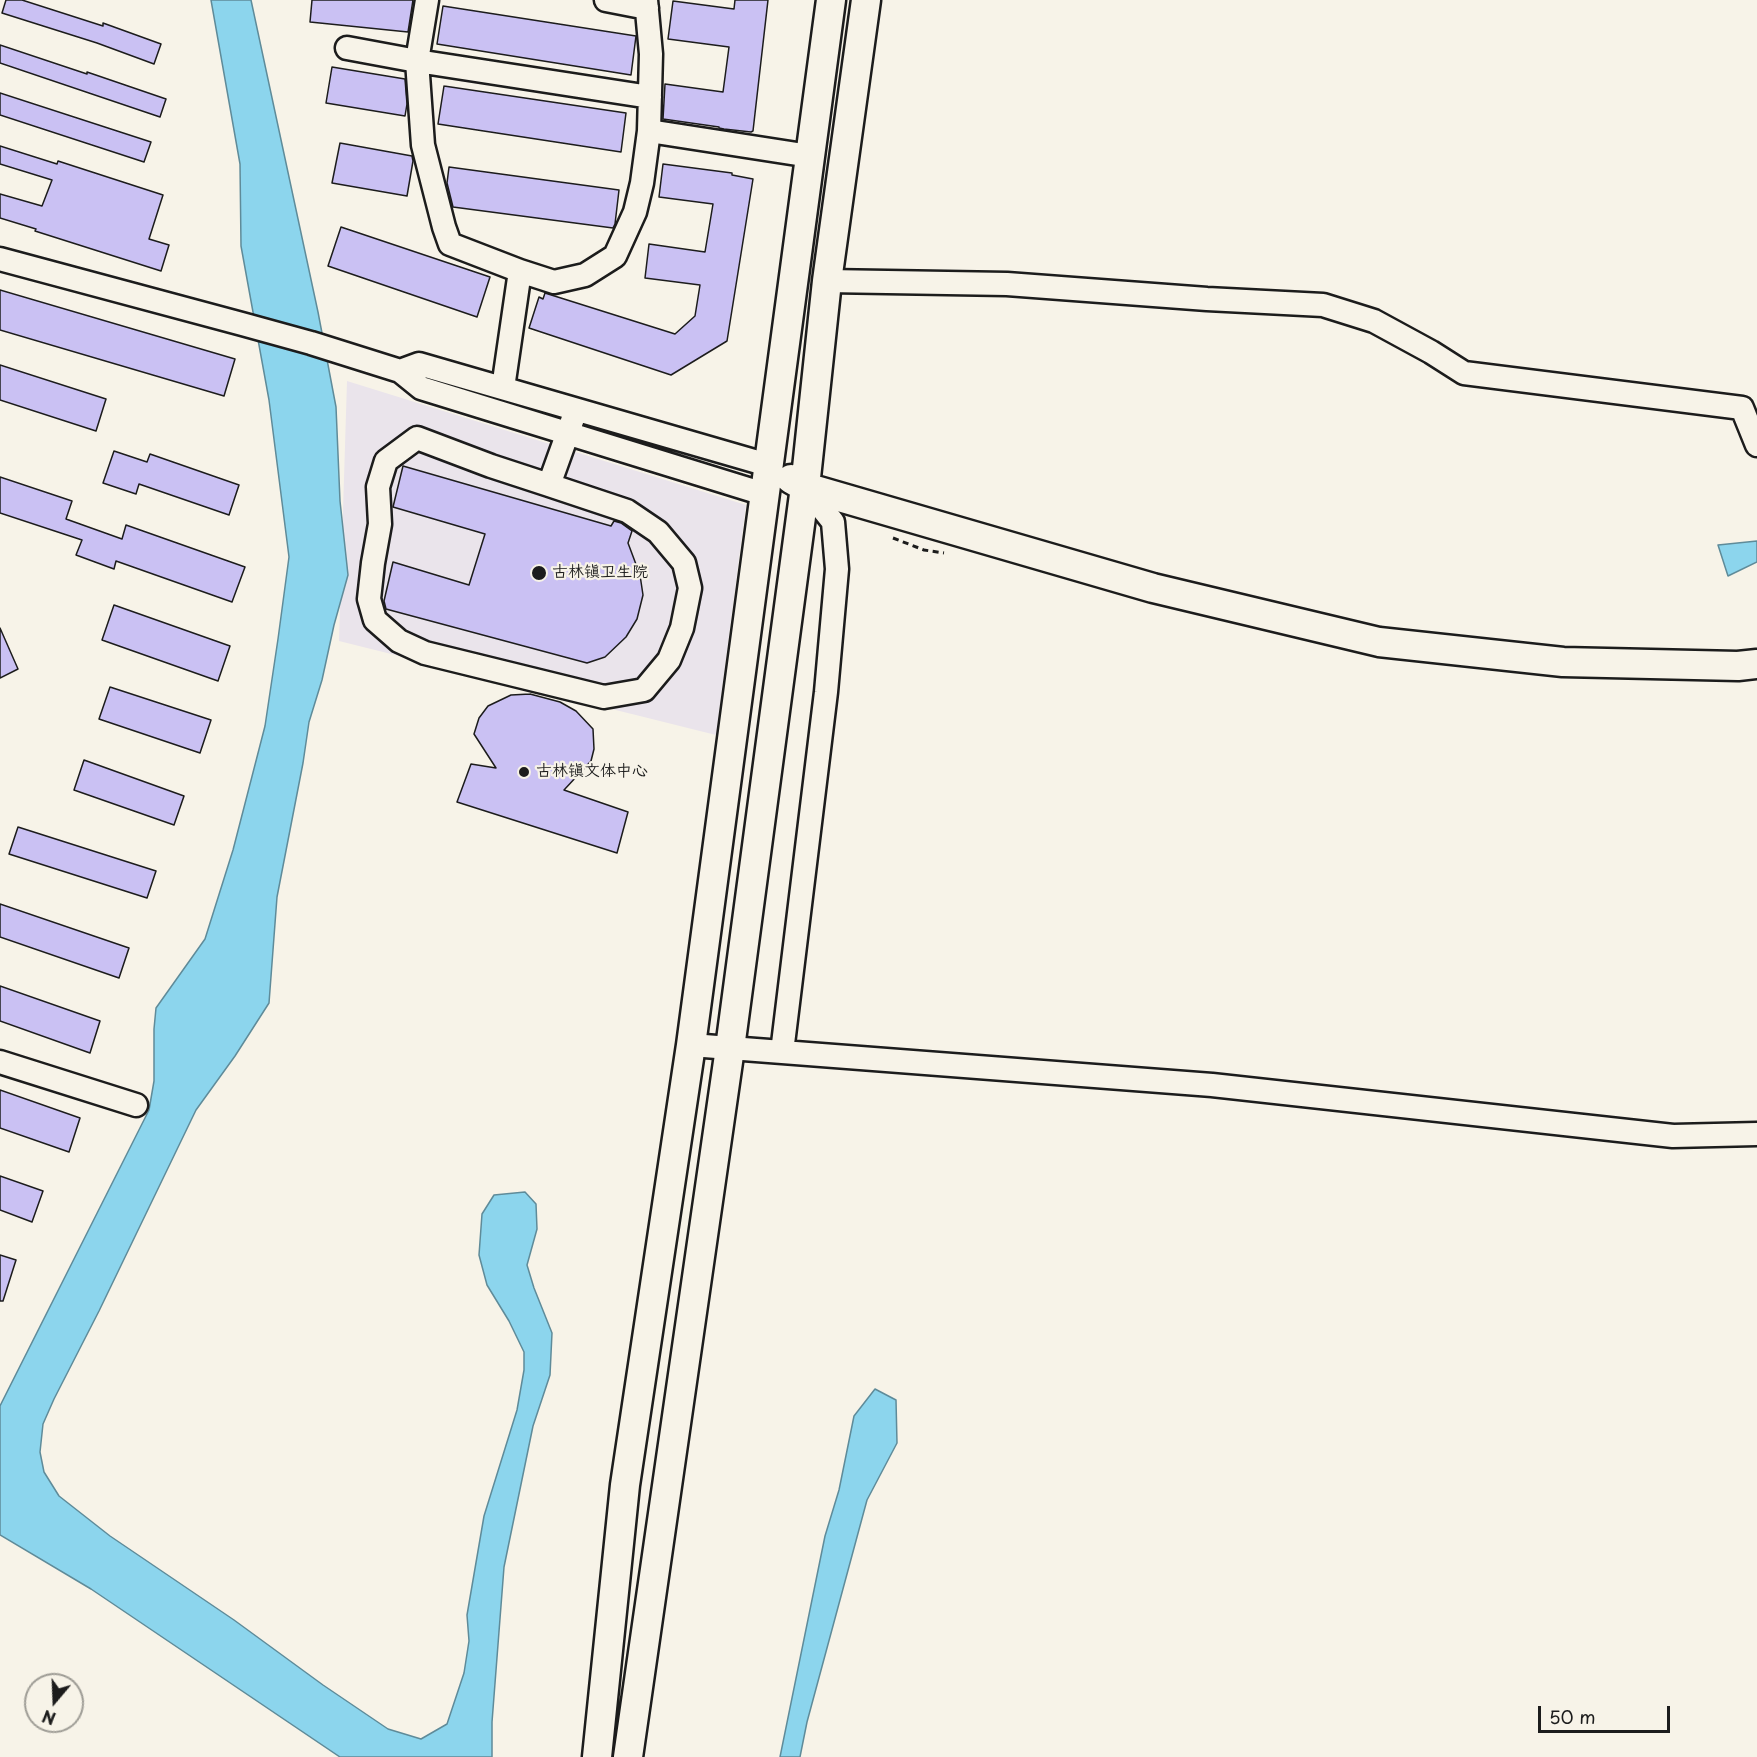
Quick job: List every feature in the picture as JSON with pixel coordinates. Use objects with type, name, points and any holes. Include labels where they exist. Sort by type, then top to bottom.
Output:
[{"type":"main road","points":[[597,1757],[625,1485],[692,1045],[831,0]]},
{"type":"main road","points":[[628,1757],[730,1048],[805,487],[827,281],[866,0]]},
{"type":"main road","points":[[768,465],[805,487],[1153,588],[1379,642],[1563,662],[1738,666],[1757,664]]},
{"type":"main road","points":[[764,494],[805,487]]},
{"type":"street","points":[[427,0],[417,61],[423,145],[450,244],[520,272],[554,282],[585,275],[615,256],[635,212],[642,183],[649,131],[651,54],[646,4],[606,0]]},
{"type":"street","points":[[347,48],[650,97]]},
{"type":"street","points":[[649,131],[810,156]]},
{"type":"street","points":[[0,259],[311,343],[400,371],[421,388],[764,494]]},
{"type":"street","points":[[503,388],[520,272]]},
{"type":"street","points":[[827,281],[1007,284],[1323,305],[1374,321],[1431,352],[1464,374],[1742,408],[1757,446]]},
{"type":"street","points":[[400,371],[419,364],[768,465]]},
{"type":"street","points":[[549,484],[576,410]]},
{"type":"street","points":[[417,438],[491,466],[549,484],[627,511],[658,532],[684,563],[690,588],[682,628],[669,660],[644,690],[604,697],[425,653],[399,641],[375,620],[369,599],[380,524],[378,487],[386,461],[417,438]]},
{"type":"street","points":[[782,1052],[826,692],[837,569],[833,522],[805,487]]},
{"type":"street","points":[[692,1045],[1212,1085],[1672,1136],[1757,1134]]},
{"type":"street","points":[[0,1062],[136,1105]]},
{"type":"shaded area","name":"古林镇卫生院","points":[[347,381],[746,505],[716,735],[339,641]]},
{"type":"water","points":[[211,0],[251,0],[318,312],[336,407],[340,501],[348,575],[309,722],[277,897],[269,1003],[196,1110],[54,1399],[43,1424],[40,1452],[44,1472],[59,1496],[110,1536],[388,1729],[421,1739],[447,1724],[464,1673],[469,1641],[467,1615],[484,1516],[517,1410],[524,1370],[524,1352],[509,1321],[487,1285],[479,1255],[482,1214],[494,1195],[525,1192],[536,1204],[537,1229],[527,1265],[552,1333],[550,1375],[533,1426],[504,1567],[492,1722],[492,1757],[340,1757],[91,1589],[0,1535],[0,1406],[149,1110],[154,1081],[156,1008],[205,939],[233,850],[265,726],[278,639],[289,557],[269,400],[241,246],[240,164]]},
{"type":"water","points":[[1757,541],[1757,562],[1728,576],[1718,545]]},
{"type":"water","points":[[875,1389],[896,1400],[897,1443],[867,1500],[807,1722],[800,1757],[780,1757],[825,1536],[839,1490],[854,1416]]},
{"type":"building","points":[[6,0],[22,0],[103,26],[103,23],[161,44],[154,64],[2,13]]},
{"type":"building","points":[[312,0],[413,0],[408,32],[310,22]]},
{"type":"building","points":[[735,0],[768,0],[753,131],[724,129],[663,119],[665,84],[723,92],[729,47],[668,39],[673,1],[734,9]]},
{"type":"building","points":[[443,6],[636,36],[631,75],[437,44]]},
{"type":"building","points":[[0,45],[166,99],[160,117],[0,63]]},
{"type":"building","points":[[332,67],[405,79],[407,104],[405,116],[326,103]]},
{"type":"building","points":[[444,86],[626,113],[621,152],[438,124]]},
{"type":"building","points":[[0,93],[151,142],[144,162],[0,115]]},
{"type":"building","points":[[340,143],[412,156],[407,196],[332,183]]},
{"type":"building","points":[[0,146],[57,164],[58,161],[163,195],[149,239],[169,245],[161,271],[0,218],[0,194],[42,206],[52,180],[0,164]]},
{"type":"building","points":[[663,164],[732,173],[732,175],[753,179],[727,341],[671,375],[529,328],[539,297],[543,299],[545,293],[675,334],[695,316],[700,285],[645,278],[649,244],[705,252],[713,204],[659,197]]},
{"type":"building","points":[[449,167],[619,190],[615,224],[613,228],[453,207],[447,183]]},
{"type":"building","points":[[341,227],[490,277],[477,317],[328,266]]},
{"type":"building","points":[[0,290],[235,359],[224,396],[0,330]]},
{"type":"building","points":[[0,365],[106,399],[96,431],[0,400]]},
{"type":"building","points":[[114,451],[147,462],[150,454],[239,485],[229,515],[139,484],[136,494],[103,483]]},
{"type":"building","points":[[403,466],[611,526],[614,521],[632,531],[628,543],[640,575],[643,595],[637,619],[626,637],[605,657],[587,663],[386,609],[384,601],[393,562],[469,585],[485,534],[393,507]]},
{"type":"building","points":[[0,477],[72,501],[66,519],[122,539],[126,525],[245,567],[232,602],[116,561],[114,569],[76,555],[82,540],[0,513]]},
{"type":"building","points":[[114,605],[230,646],[218,681],[102,640]]},
{"type":"building","points":[[0,628],[18,669],[0,678]]},
{"type":"building","points":[[110,687],[211,720],[200,753],[99,719]]},
{"type":"building","name":"古林镇文体中心","points":[[530,694],[560,702],[576,711],[593,729],[594,749],[591,761],[564,790],[628,812],[617,853],[457,802],[471,764],[496,768],[474,734],[479,718],[488,706],[511,695]]},
{"type":"building","points":[[84,760],[184,796],[174,825],[74,790]]},
{"type":"building","points":[[18,827],[156,871],[147,898],[9,854]]},
{"type":"building","points":[[0,904],[129,948],[119,978],[0,937]]},
{"type":"building","points":[[0,986],[100,1021],[90,1053],[0,1021]]},
{"type":"building","points":[[0,1090],[80,1118],[69,1152],[0,1128]]},
{"type":"building","points":[[0,1176],[43,1191],[32,1222],[0,1210]]},
{"type":"building","points":[[0,1255],[16,1260],[3,1301],[0,1301]]},
{"type":"place","name":"古林镇卫生院","points":[[539,573]]},
{"type":"place","name":"古林镇文体中心","points":[[524,772]]}]
